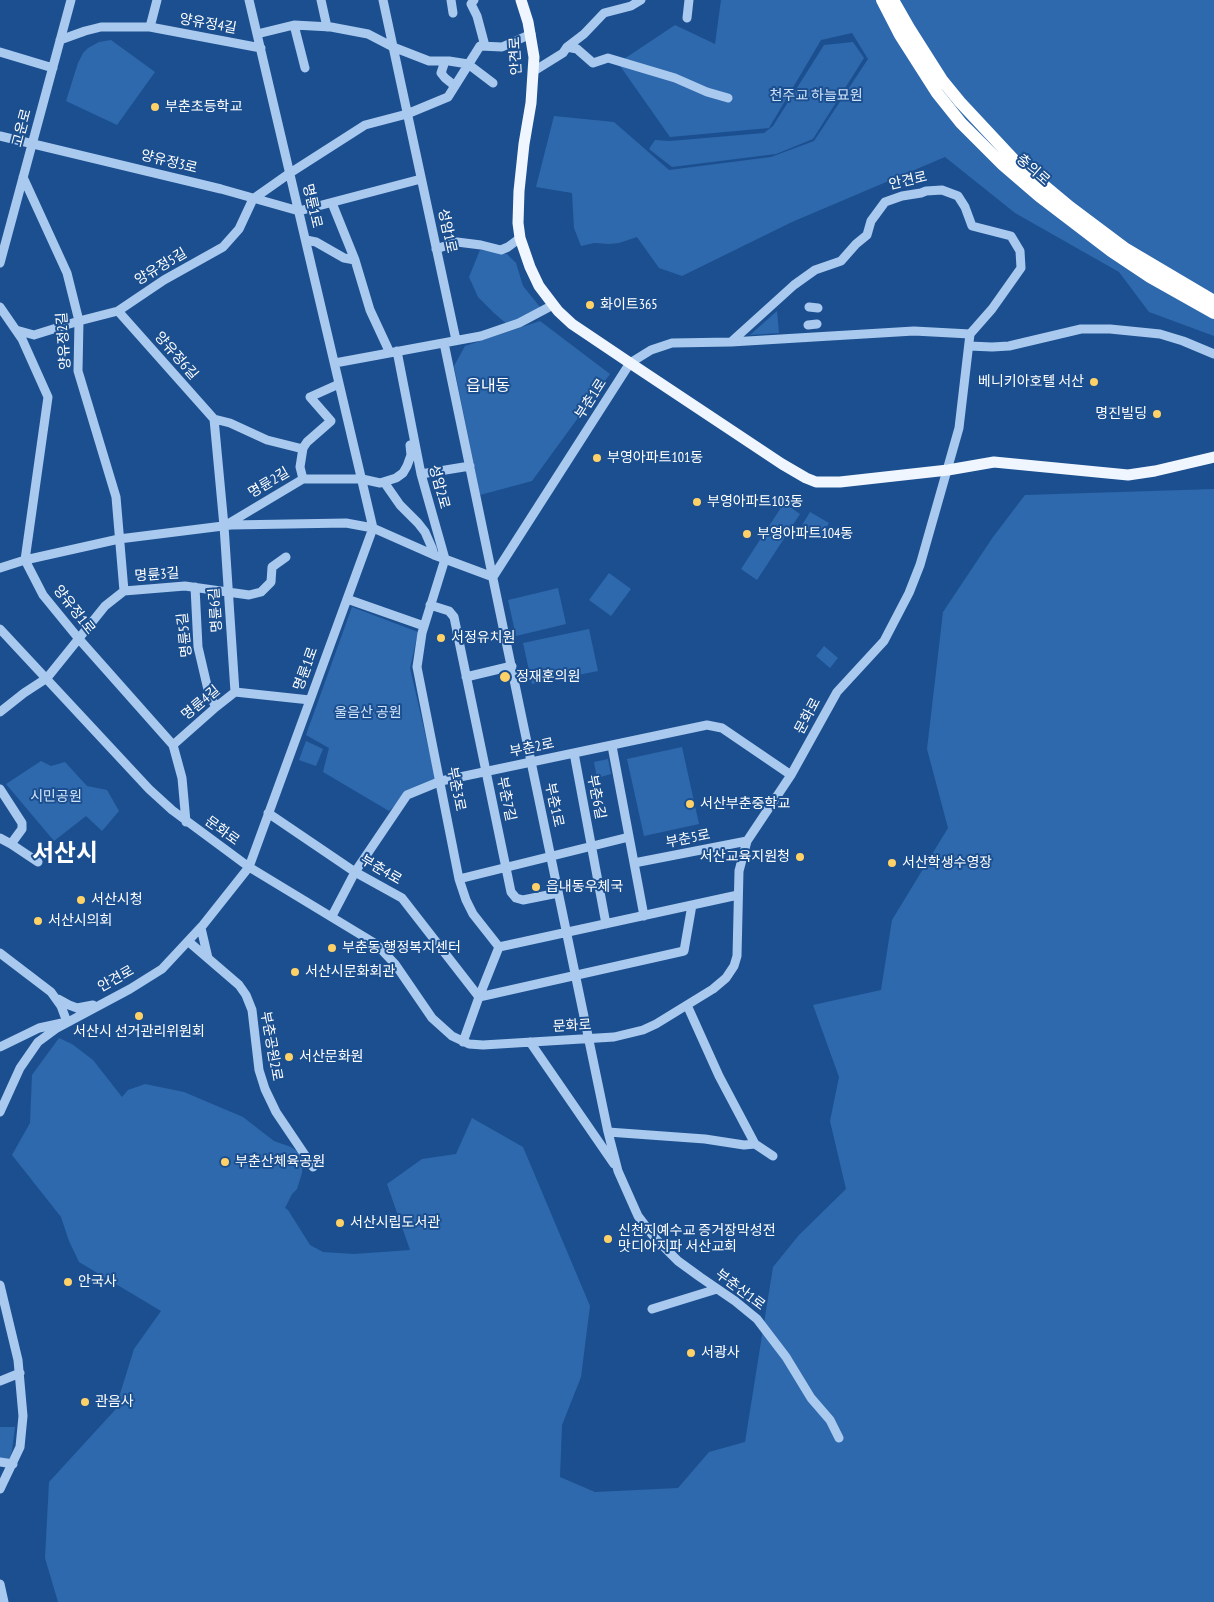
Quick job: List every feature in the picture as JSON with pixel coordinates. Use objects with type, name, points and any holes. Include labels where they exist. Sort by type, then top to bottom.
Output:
[{"type":"highway","name":"충의로","points":[[882,0],[909,50],[937,93],[961,123],[1003,165],[1039,196],[1111,251],[1150,277],[1214,312]]},
{"type":"highway","name":"충의로","points":[[893,0],[908,28],[942,80],[1016,162],[1070,207],[1126,248],[1214,301]]},
{"type":"main road","name":"안견로","points":[[521,0],[531,34],[534,71],[519,191],[518,223],[520,238],[534,275],[546,296],[572,324],[782,464],[811,480],[822,483],[948,470],[994,462],[1128,474],[1162,470],[1214,457]]},
{"type":"street","name":"고운로","points":[[0,263],[71,0]]},
{"type":"street","points":[[150,27],[157,0]]},
{"type":"street","name":"명륜1로","points":[[248,867],[373,528],[250,0]]},
{"type":"street","points":[[321,0],[327,27]]},
{"type":"street","name":"성암1로","points":[[383,0],[456,340]]},
{"type":"street","points":[[451,0],[453,13]]},
{"type":"street","points":[[474,0],[472,4],[477,16],[484,46]]},
{"type":"street","points":[[534,71],[563,53],[566,47],[584,34],[604,14],[631,6],[642,0]]},
{"type":"street","points":[[687,18],[689,0]]},
{"type":"street","points":[[294,25],[305,68]]},
{"type":"street","points":[[257,34],[294,25],[327,27],[368,34],[393,47],[429,61],[468,64],[493,84]]},
{"type":"street","name":"양유정4길","points":[[60,40],[101,27],[150,27],[261,48]]},
{"type":"street","points":[[290,173],[365,125],[407,114],[448,97],[480,46],[502,47],[531,34]]},
{"type":"street","points":[[566,47],[577,49],[593,63],[608,58],[675,78],[707,92],[728,98]]},
{"type":"street","points":[[0,52],[52,68]]},
{"type":"street","points":[[445,61],[441,73],[455,86]]},
{"type":"street","name":"양유정3로","points":[[0,136],[32,142],[221,189],[299,211]]},
{"type":"street","name":"양유정5길","points":[[16,330],[34,335],[118,310],[164,280],[223,247],[239,229],[253,199],[290,173]]},
{"type":"street","name":"양유정2길","points":[[23,177],[67,273],[79,321],[78,371],[116,497],[119,539]]},
{"type":"street","points":[[299,211],[421,179]]},
{"type":"street","name":"안견로","points":[[731,342],[794,284],[815,270],[841,261],[867,235],[871,221],[885,202],[926,190],[942,190],[958,196],[965,207],[972,226],[1010,236],[1020,251],[1021,268],[992,310],[970,334]]},
{"type":"street","name":"성암2로","points":[[332,203],[355,260],[370,310],[393,352],[421,474],[445,559]]},
{"type":"street","points":[[436,249],[457,242],[501,250],[508,248],[520,238]]},
{"type":"street","points":[[306,240],[316,242],[344,258],[355,260]]},
{"type":"street","points":[[334,363],[480,336],[536,316],[553,305]]},
{"type":"street","points":[[0,307],[22,339],[48,397],[26,560]]},
{"type":"street","name":"양유정6길","points":[[118,310],[214,419]]},
{"type":"street","points":[[969,346],[1009,346],[1081,329],[1110,329],[1160,334],[1214,354]]},
{"type":"street","points":[[630,363],[651,350],[668,344],[914,331],[970,334],[960,422],[948,470]]},
{"type":"street","points":[[444,343],[493,576]]},
{"type":"street","name":"부춘1로","points":[[588,1039],[493,576],[630,363]]},
{"type":"street","points":[[303,479],[300,467],[303,449],[307,442],[331,421],[310,397],[340,384]]},
{"type":"street","points":[[224,526],[214,419],[230,423],[267,440],[303,449]]},
{"type":"street","name":"성암2로","points":[[384,482],[396,478],[403,473],[407,466],[411,455],[410,422]]},
{"type":"street","points":[[421,474],[470,466]]},
{"type":"street","name":"문화로","points":[[0,629],[149,788],[186,822],[248,867],[371,940],[395,964],[435,1021],[448,1033],[463,1042],[483,1045],[614,1037],[639,1032],[656,1024],[720,984],[734,966],[737,956],[738,895],[741,862],[747,841],[791,775],[837,692],[878,649],[897,618],[920,566],[948,470]]},
{"type":"street","name":"명륜2길","points":[[224,526],[303,479],[362,479]]},
{"type":"street","points":[[362,479],[380,483],[384,482],[400,505],[425,532],[434,555]]},
{"type":"street","name":"명륜2길","points":[[0,568],[26,560],[119,539],[224,526],[346,523],[373,528]]},
{"type":"street","name":"명륜6길","points":[[224,526],[235,692]]},
{"type":"street","points":[[373,528],[434,555],[493,576]]},
{"type":"street","points":[[119,539],[124,591]]},
{"type":"street","name":"명륜3길","points":[[0,712],[47,678],[105,606],[124,591],[185,586],[249,595],[262,592],[271,582],[272,567],[286,557]]},
{"type":"street","name":"부춘3로","points":[[445,559],[424,626],[417,667],[459,879],[469,907],[499,947]]},
{"type":"street","name":"양유정1로","points":[[26,560],[43,595],[79,639],[173,745],[182,778],[186,822]]},
{"type":"street","name":"명륜5길","points":[[195,587],[198,647],[209,694],[216,706]]},
{"type":"street","points":[[347,599],[424,626]]},
{"type":"street","name":"부춘7길","points":[[430,606],[447,610],[453,615],[511,892],[516,898],[525,900],[558,893]]},
{"type":"street","points":[[466,677],[512,666]]},
{"type":"street","name":"명륜4길","points":[[173,745],[216,706],[235,692],[310,700]]},
{"type":"street","name":"부춘2로","points":[[332,916],[355,872],[407,795],[441,781],[694,727],[714,726],[724,730],[791,775]]},
{"type":"street","points":[[612,746],[644,916]]},
{"type":"street","name":"부춘6길","points":[[574,753],[606,924]]},
{"type":"street","points":[[0,789],[22,823],[22,827],[11,844]]},
{"type":"street","points":[[0,801],[19,817]]},
{"type":"street","name":"부춘4로","points":[[268,813],[355,872],[402,898],[479,997]]},
{"type":"street","points":[[459,879],[629,837]]},
{"type":"street","points":[[0,838],[38,862]]},
{"type":"street","name":"부춘5로","points":[[634,863],[747,841]]},
{"type":"street","name":"안견로","points":[[0,1112],[13,1082],[31,1050],[46,1036],[67,1022],[100,1006],[162,969],[201,928],[248,867]]},
{"type":"street","points":[[463,1042],[499,947],[738,895]]},
{"type":"street","points":[[479,997],[685,951],[692,905]]},
{"type":"street","points":[[201,928],[208,958]]},
{"type":"street","name":"부춘공원2로","points":[[189,942],[239,985],[249,1000],[253,1016],[259,1070],[265,1089],[276,1112],[313,1167]]},
{"type":"street","points":[[0,953],[66,1004],[76,1008],[96,1003],[100,1006]]},
{"type":"street","points":[[0,1047],[39,1028],[67,1022],[58,998]]},
{"type":"street","points":[[687,1005],[719,1076],[755,1144],[773,1156]]},
{"type":"street","name":"부춘산1로","points":[[588,1039],[618,1171],[638,1216],[654,1237],[678,1261],[757,1319],[786,1356],[811,1398],[830,1420],[839,1438]]},
{"type":"street","name":"부춘산1로","points":[[530,1042],[618,1171]]},
{"type":"street","points":[[608,1132],[705,1139],[744,1145],[755,1144]]},
{"type":"street","points":[[0,1285],[20,1373],[23,1427],[20,1446],[0,1489]]},
{"type":"street","points":[[652,1309],[717,1289]]},
{"type":"street","points":[[0,1381],[20,1373]]},
{"type":"street","points":[[0,1462],[12,1464]]},
{"type":"street","points":[[0,1584],[4,1602]]},
{"type":"green space","points":[[721,0],[1214,0],[1214,336],[1149,312],[1119,272],[1015,213],[945,157],[792,222],[682,276],[659,268],[637,237],[619,243],[594,243],[581,246],[574,228],[572,193],[536,187],[554,116],[614,122],[669,170],[771,157],[814,141],[868,59],[852,33],[821,40],[769,128],[670,137],[618,63],[675,25],[715,44]]},
{"type":"green space","points":[[111,40],[155,72],[117,125],[66,101],[83,53],[99,42]]},
{"type":"green space","name":"천주교 하늘묘원","points":[[853,42],[864,58],[813,139],[776,154],[672,167],[649,149],[655,140],[670,141],[764,133],[773,126],[824,45]]},
{"type":"green space","points":[[480,250],[507,254],[516,263],[523,286],[544,312],[508,325],[494,313],[478,297],[469,277]]},
{"type":"green space","points":[[777,311],[779,333],[750,335]]},
{"type":"green space","points":[[540,321],[610,374],[532,481],[480,495],[454,366],[465,346]]},
{"type":"green space","points":[[1214,489],[1214,1602],[58,1602],[45,1558],[49,1482],[115,1410],[134,1349],[161,1311],[79,1262],[61,1217],[12,1155],[30,1123],[32,1075],[59,1038],[72,1044],[93,1060],[122,1097],[128,1090],[145,1084],[184,1092],[243,1117],[274,1141],[291,1147],[300,1153],[303,1158],[302,1173],[297,1189],[292,1194],[285,1208],[310,1245],[323,1252],[354,1254],[410,1250],[387,1184],[422,1159],[456,1154],[472,1118],[523,1147],[590,1306],[581,1377],[562,1425],[560,1477],[595,1492],[678,1488],[709,1452],[745,1442],[773,1267],[799,1235],[846,1189],[830,1121],[839,1077],[813,1005],[881,990],[892,920],[948,828],[927,749],[943,612],[993,537],[1025,495]]},
{"type":"green space","points":[[784,503],[800,514],[757,580],[741,569]]},
{"type":"green space","points":[[810,512],[829,523],[821,537],[802,525]]},
{"type":"green space","points":[[609,573],[631,589],[611,616],[589,600]]},
{"type":"green space","points":[[558,588],[566,624],[516,636],[508,600]]},
{"type":"green space","name":"울음산 공원","points":[[352,607],[418,632],[410,668],[436,781],[409,792],[389,811],[323,772],[329,748],[306,735]]},
{"type":"green space","points":[[589,629],[598,671],[532,684],[523,643]]},
{"type":"green space","points":[[824,646],[838,658],[830,668],[816,656]]},
{"type":"green space","points":[[306,741],[323,749],[316,766],[299,760]]},
{"type":"green space","points":[[682,747],[699,824],[644,836],[627,759]]},
{"type":"green space","points":[[608,759],[611,774],[597,778],[594,762]]},
{"type":"green space","name":"시민공원","points":[[41,761],[51,766],[65,762],[87,786],[107,790],[119,811],[102,831],[86,816],[54,841],[6,784]]},
{"type":"green space","points":[[0,1427],[15,1427],[12,1451],[9,1459],[5,1461],[0,1459]]},
{"type":"place","name":"부춘초등학교","points":[[155,107]]},
{"type":"place","name":"화이트365","points":[[590,305]]},
{"type":"place","name":"베니키아호텔 서산","points":[[1094,382]]},
{"type":"place","name":"명진빌딩","points":[[1157,414]]},
{"type":"place","name":"부영아파트101동","points":[[597,458]]},
{"type":"place","name":"부영아파트103동","points":[[697,502]]},
{"type":"place","name":"부영아파트104동","points":[[747,534]]},
{"type":"place","name":"서정유치원","points":[[441,638]]},
{"type":"place","name":"정재훈의원","points":[[505,677]]},
{"type":"place","name":"서산부춘중학교","points":[[690,804]]},
{"type":"place","name":"서산교육지원청","points":[[800,857]]},
{"type":"place","name":"서산학생수영장","points":[[892,863]]},
{"type":"place","name":"읍내동우체국","points":[[536,887]]},
{"type":"place","name":"서산시청","points":[[81,900]]},
{"type":"place","name":"서산시의회","points":[[38,921]]},
{"type":"place","name":"부춘동 행정복지센터","points":[[332,948]]},
{"type":"place","name":"서산시문화회관","points":[[295,972]]},
{"type":"place","name":"서산시 선거관리위원회","points":[[139,1016]]},
{"type":"place","name":"서산문화원","points":[[289,1057]]},
{"type":"place","name":"부춘산체육공원","points":[[225,1162]]},
{"type":"place","name":"서산시립도서관","points":[[340,1223]]},
{"type":"place","name":"신천지예수교 증거장막성전 맛디아지파 서산교회","points":[[608,1239]]},
{"type":"place","name":"안국사","points":[[68,1282]]},
{"type":"place","name":"서광사","points":[[691,1353]]},
{"type":"place","name":"관음사","points":[[85,1402]]},
{"type":"district","name":"읍내동","points":[[488,386]]},
{"type":"district","name":"서산시","points":[[65,854]]}]
